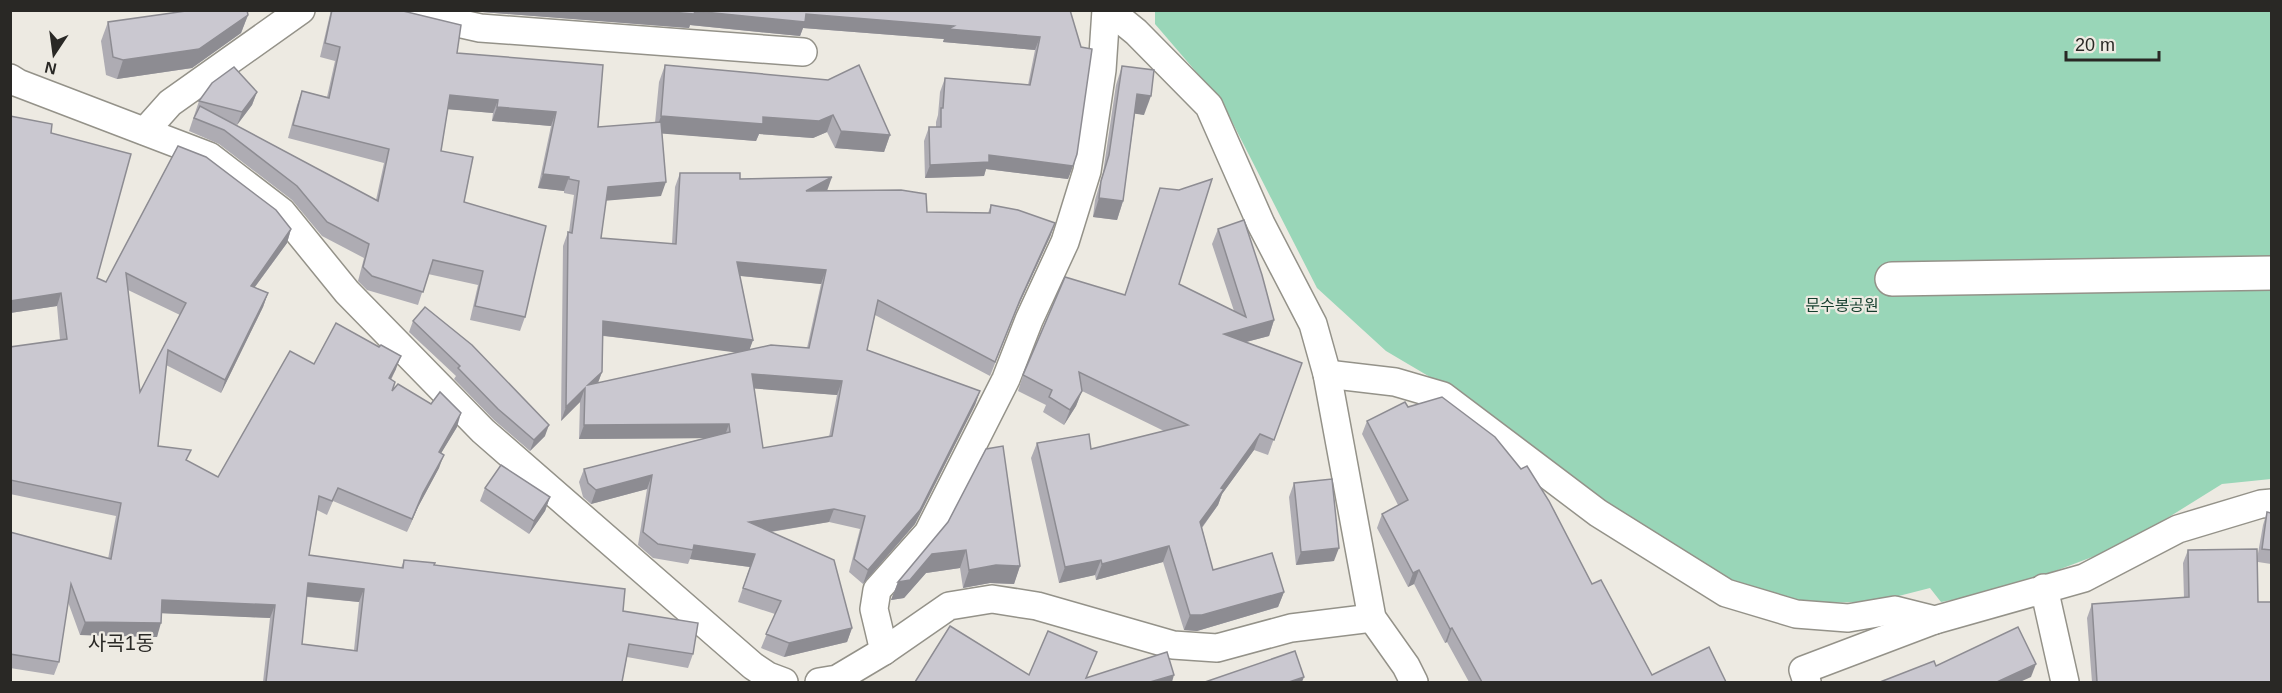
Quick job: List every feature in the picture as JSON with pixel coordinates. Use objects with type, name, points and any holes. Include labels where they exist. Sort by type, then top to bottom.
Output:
[{"type":"street","points":[[145,131],[170,103],[301,10]]},
{"type":"street","points":[[400,10],[480,28],[803,52]]},
{"type":"street","points":[[1107,10],[1136,32],[1209,106],[1261,224],[1312,324],[1327,374],[1372,618],[1406,666],[1414,682]]},
{"type":"street","points":[[884,651],[874,609],[877,590],[928,533],[1006,379],[1029,320],[1065,242],[1088,171],[1102,70],[1107,10]]},
{"type":"street","points":[[10,78],[209,156],[282,212],[347,292],[483,431],[753,666],[768,676],[784,682]]},
{"type":"street","points":[[1892,279],[2271,273]]},
{"type":"street","points":[[1327,374],[1395,382],[1443,396],[1598,513],[1726,593],[1796,614],[1848,618],[1895,610],[1935,620]]},
{"type":"street","points":[[1808,682],[1803,670],[1935,620],[2084,578],[2178,529],[2271,503]]},
{"type":"street","points":[[2044,588],[2065,682]]},
{"type":"street","points":[[819,682],[837,679],[884,651],[949,606],[992,599],[1037,606],[1173,645],[1217,648],[1291,628],[1372,618]]},
{"type":"green space","name":"문수봉공원","points":[[1155,10],[2271,11],[2271,479],[2222,484],[2124,545],[2005,590],[1941,602],[1930,588],[1879,601],[1803,604],[1731,587],[1602,500],[1452,390],[1386,351],[1317,288],[1222,102],[1155,24]]},
{"type":"building","points":[[193,10],[247,10],[248,15],[199,49],[123,60],[113,57],[108,22]]},
{"type":"building","points":[[332,10],[399,10],[461,25],[457,53],[603,65],[598,127],[661,122],[666,182],[608,187],[601,238],[676,244],[680,173],[740,173],[740,179],[832,177],[806,191],[901,190],[926,194],[927,212],[990,213],[991,205],[1018,210],[1055,223],[995,362],[878,300],[867,350],[980,391],[920,510],[868,570],[854,559],[865,516],[834,509],[749,522],[834,560],[852,628],[789,643],[766,634],[781,601],[743,588],[755,554],[694,545],[693,550],[658,544],[643,532],[652,475],[596,490],[588,483],[584,469],[730,432],[729,424],[584,425],[585,388],[566,407],[568,232],[572,233],[579,181],[569,179],[569,177],[543,174],[556,112],[497,107],[498,100],[450,95],[441,151],[473,157],[464,202],[546,226],[525,317],[475,306],[483,271],[433,260],[423,292],[372,276],[363,267],[369,244],[327,222],[297,186],[224,130],[194,118],[200,106],[378,201],[389,149],[293,125],[302,91],[329,98],[340,47],[325,43]],"holes":[[[737,262],[826,270],[809,348],[771,345],[588,385],[602,372],[603,321],[753,340]],[[752,374],[842,381],[832,436],[763,448]]]},
{"type":"building","points":[[648,10],[1070,10],[1081,47],[1092,49],[1077,154],[1073,166],[989,155],[989,162],[930,165],[929,127],[941,127],[945,78],[1030,85],[1040,37],[948,29],[954,26],[806,14],[805,22],[695,11],[694,14]]},
{"type":"building","points":[[665,65],[828,80],[859,65],[890,135],[841,131],[833,115],[819,121],[763,117],[763,124],[661,116]]},
{"type":"building","points":[[1122,66],[1154,70],[1151,96],[1137,94],[1123,201],[1099,198],[1101,181],[1109,155]]},
{"type":"building","points":[[234,67],[257,92],[242,112],[199,101],[212,83]]},
{"type":"building","points":[[10,116],[52,124],[51,133],[131,154],[97,278],[106,282],[178,146],[206,157],[276,210],[291,229],[251,286],[268,293],[225,380],[168,350],[158,446],[191,450],[186,460],[218,477],[290,351],[314,364],[336,323],[379,347],[381,345],[401,356],[389,378],[395,382],[392,391],[398,384],[431,404],[440,392],[461,413],[439,452],[444,455],[412,519],[338,488],[332,501],[319,496],[309,555],[403,568],[404,560],[435,563],[434,565],[625,589],[623,611],[698,623],[693,654],[629,644],[622,682],[266,682],[275,605],[162,600],[161,623],[85,622],[71,584],[59,662],[10,654],[10,532],[111,559],[121,503],[10,480],[10,347],[67,339],[61,293],[10,301]],"holes":[[[126,273],[186,303],[140,392]],[[308,583],[364,589],[357,651],[302,644]]]},
{"type":"building","points":[[1212,179],[1179,284],[1246,317],[1218,229],[1244,220],[1274,320],[1224,334],[1302,363],[1274,440],[1260,434],[1221,488],[1224,489],[1200,522],[1213,570],[1272,553],[1284,592],[1202,615],[1190,615],[1169,546],[1102,564],[1101,560],[1065,567],[1037,443],[1089,434],[1091,449],[1188,425],[1079,372],[1082,391],[1070,410],[1049,397],[1052,390],[1023,375],[1065,277],[1125,295],[1160,188],[1179,190]]},
{"type":"building","points":[[425,307],[472,345],[549,425],[534,440],[498,409],[458,368],[460,366],[413,321]]},
{"type":"building","points":[[1442,397],[1495,437],[1521,469],[1527,466],[1549,501],[1592,584],[1601,580],[1652,675],[1709,647],[1726,682],[1482,682],[1452,628],[1450,629],[1419,570],[1413,573],[1382,514],[1408,500],[1367,421],[1405,402],[1408,407]]},
{"type":"building","points":[[1003,446],[1020,566],[996,565],[969,570],[966,550],[932,554],[910,580],[898,582],[948,522],[986,449]]},
{"type":"building","points":[[501,465],[550,497],[534,521],[485,488]]},
{"type":"building","points":[[1332,479],[1339,548],[1301,552],[1294,483]]},
{"type":"building","points":[[2267,512],[2271,513],[2271,550],[2262,549]]},
{"type":"building","points":[[2257,549],[2258,602],[2271,602],[2271,682],[2097,682],[2092,604],[2189,597],[2188,550]]},
{"type":"building","points":[[950,626],[1029,675],[1048,631],[1097,652],[1086,678],[1167,652],[1174,675],[1150,682],[915,682]]},
{"type":"building","points":[[2018,627],[2036,664],[1997,682],[1880,682],[1934,661],[1936,666]]},
{"type":"building","points":[[1295,651],[1304,677],[1289,682],[1205,682]]},
{"type":"district","name":"사곡1동","points":[[121,643]]}]
